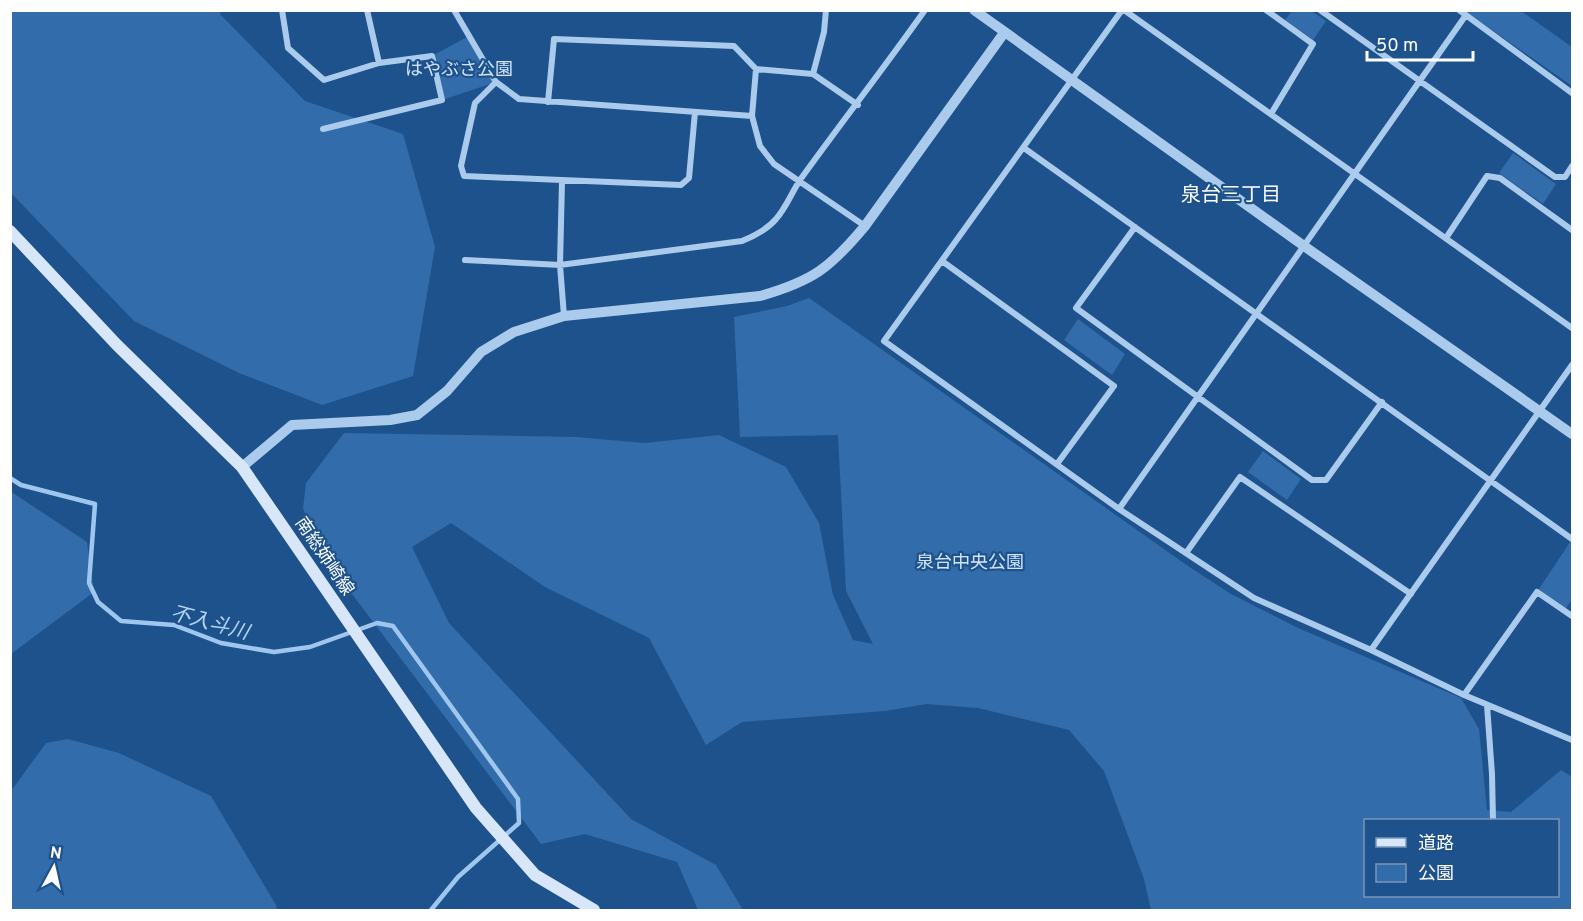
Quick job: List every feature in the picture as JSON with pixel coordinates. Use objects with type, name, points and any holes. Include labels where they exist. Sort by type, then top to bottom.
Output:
[{"type":"main road","name":"南総姉崎線","points":[[10,231],[117,345],[242,468],[476,808],[535,875],[594,910]]},
{"type":"street","points":[[282,10],[288,48],[324,80],[379,63],[432,56],[442,100],[323,129]]},
{"type":"street","points":[[367,10],[379,63]]},
{"type":"street","points":[[454,10],[496,82],[519,99],[752,116]]},
{"type":"street","points":[[813,74],[824,32],[826,10]]},
{"type":"street","points":[[465,260],[560,265],[742,241],[764,230],[777,219],[799,182],[858,105],[925,10]]},
{"type":"street","points":[[974,10],[1572,434]]},
{"type":"street","points":[[1572,328],[1123,10],[884,341],[1119,509],[1254,598],[1371,650],[1464,695],[1572,740]]},
{"type":"street","points":[[1266,10],[1314,44],[1271,114]]},
{"type":"street","points":[[1320,10],[1555,177],[1565,177],[1572,166]]},
{"type":"street","points":[[1459,10],[1572,93]]},
{"type":"street","points":[[1119,509],[1466,15]]},
{"type":"street","points":[[242,468],[292,425],[390,420],[417,415],[447,391],[481,352],[514,332],[564,316],[750,297],[790,288],[814,276],[841,255],[865,226],[1004,33]]},
{"type":"street","points":[[548,102],[554,39],[734,46],[756,69],[813,74],[858,105]]},
{"type":"street","points":[[756,69],[752,116],[760,146],[774,164],[865,226]]},
{"type":"street","points":[[496,82],[475,103],[461,166],[464,176],[681,185],[689,178],[695,112]]},
{"type":"street","points":[[1024,148],[1572,538]]},
{"type":"street","points":[[1446,238],[1487,176],[1500,178],[1572,230]]},
{"type":"street","points":[[562,181],[560,265],[564,316]]},
{"type":"street","points":[[1135,227],[1076,308],[1312,480],[1326,480],[1382,402]]},
{"type":"street","points":[[942,261],[1114,386],[1057,464]]},
{"type":"street","points":[[1371,650],[1572,365]]},
{"type":"street","points":[[1186,553],[1240,477],[1411,594]]},
{"type":"street","points":[[1464,695],[1538,592],[1572,616]]},
{"type":"street","points":[[1487,705],[1493,819]]},
{"type":"green space","points":[[1310,10],[1326,21],[1313,40],[1285,20],[1292,11]]},
{"type":"green space","points":[[11,11],[221,11],[220,14],[305,101],[403,134],[435,247],[413,376],[322,405],[239,373],[134,321],[11,193]]},
{"type":"green space","points":[[1465,11],[1521,11],[1572,47],[1572,86]]},
{"type":"green space","name":"はやぶさ公園","points":[[469,36],[496,82],[442,100],[432,56]]},
{"type":"green space","points":[[1513,153],[1556,184],[1543,204],[1499,173]]},
{"type":"green space","name":"泉台中央公園","points":[[809,298],[1231,594],[1296,627],[1461,698],[1479,729],[1487,810],[1511,812],[1561,770],[1572,777],[1572,910],[1151,910],[1144,879],[1104,771],[1069,730],[978,708],[926,704],[885,711],[742,722],[706,745],[649,638],[545,587],[451,523],[412,547],[449,623],[631,819],[716,865],[743,910],[698,910],[677,862],[585,834],[541,844],[321,553],[303,508],[306,483],[344,433],[576,437],[645,443],[719,435],[786,467],[819,523],[833,595],[853,640],[873,644],[846,591],[838,435],[740,437],[734,317],[787,306]]},
{"type":"green space","points":[[1078,319],[1125,354],[1112,375],[1064,340]]},
{"type":"green space","points":[[1263,451],[1301,479],[1287,500],[1248,472]]},
{"type":"green space","points":[[10,491],[87,542],[94,592],[11,654]]},
{"type":"green space","points":[[1572,539],[1572,599],[1565,610],[1537,592]]},
{"type":"green space","points":[[68,739],[119,753],[211,796],[277,910],[11,910],[11,791],[46,743]]},
{"type":"waterway","name":"不入斗川","points":[[10,478],[21,485],[95,504],[89,583],[98,602],[121,621],[174,625],[221,643],[274,652],[310,647],[377,623],[393,626],[518,799],[519,823],[458,877],[431,910]]},
{"type":"district","name":"泉台三丁目","points":[[1231,194]]}]
